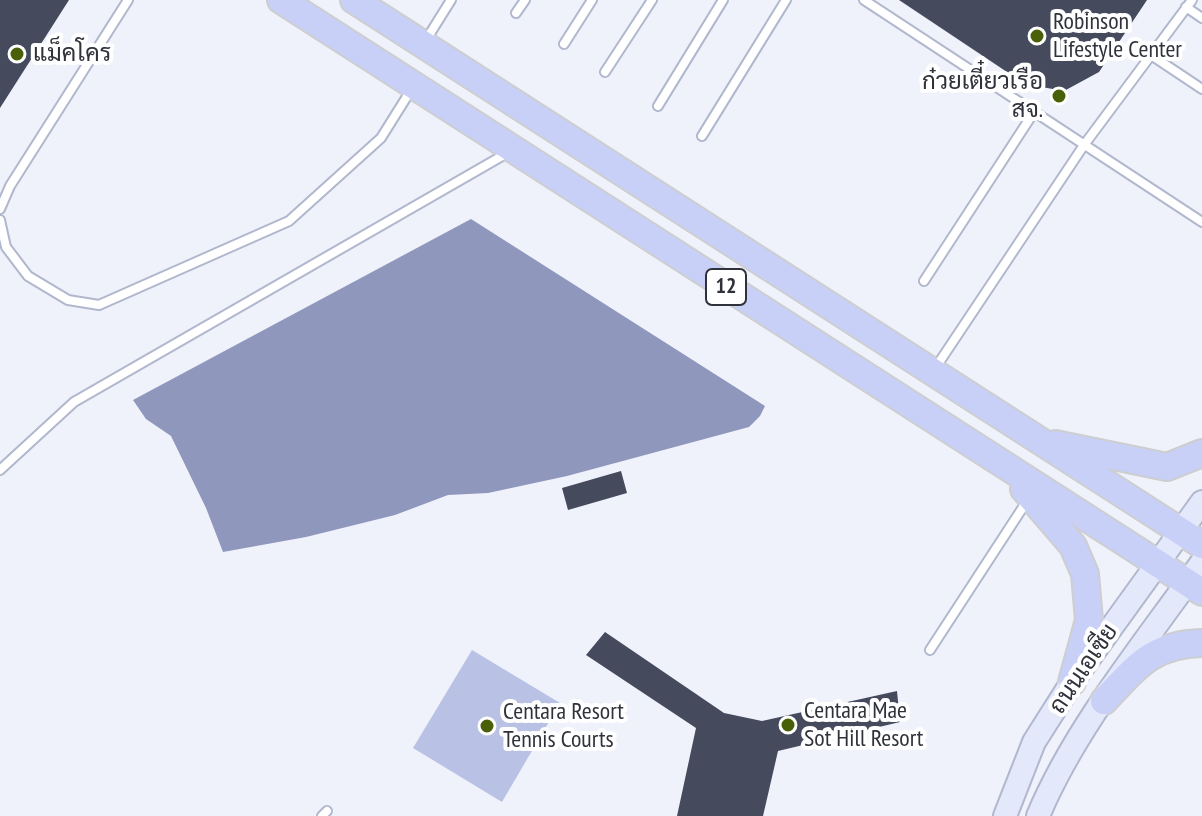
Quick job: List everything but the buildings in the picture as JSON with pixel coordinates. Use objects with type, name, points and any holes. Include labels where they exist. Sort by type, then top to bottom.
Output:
[{"type":"main road","name":"12","points":[[281,0],[1015,473],[1158,563],[1197,579]]},
{"type":"main road","name":"12","points":[[354,0],[1192,538]]},
{"type":"main road","points":[[1040,441],[1167,467],[1202,453]]},
{"type":"main road","points":[[1015,473],[1029,497],[1073,546],[1085,574],[1089,620],[1072,682]]},
{"type":"main road","name":"ถนนเอเซีย","points":[[1005,816],[1034,742],[1072,682],[1158,563],[1192,538],[1202,502]]},
{"type":"main road","name":"ถนนเอเซีย","points":[[1038,816],[1068,757],[1104,701],[1197,579]]},
{"type":"main road","points":[[1104,701],[1157,652],[1183,644],[1202,643]]},
{"type":"lane","points":[[0,209],[10,186],[128,0]]},
{"type":"lane","points":[[423,44],[451,0]]},
{"type":"lane","points":[[516,13],[525,0]]},
{"type":"lane","points":[[564,44],[592,0]]},
{"type":"lane","points":[[605,72],[652,0]]},
{"type":"lane","points":[[658,106],[723,0]]},
{"type":"lane","points":[[702,136],[786,0]]},
{"type":"lane","points":[[864,0],[1202,222]]},
{"type":"lane","points":[[933,372],[1084,145],[1189,4],[1202,18]]},
{"type":"lane","points":[[1151,55],[1202,89]]},
{"type":"lane","points":[[0,220],[6,247],[28,276],[68,300],[99,305],[289,221],[381,138],[414,86]]},
{"type":"lane","points":[[924,281],[1034,112]]},
{"type":"lane","points":[[0,470],[74,402],[513,150]]},
{"type":"lane","points":[[930,650],[1029,497]]},
{"type":"shaded area","points":[[471,219],[765,406],[760,416],[749,427],[567,476],[488,493],[448,495],[395,515],[306,537],[223,552],[206,508],[171,436],[146,419],[133,400]]},
{"type":"shaded area","name":"Centara Resort Tennis Courts","points":[[472,650],[560,703],[502,802],[413,748]]},
{"type":"place","name":"Robinson Lifestyle Center","points":[[1037,36]]},
{"type":"place","name":"แม็คโคร","points":[[17,54]]},
{"type":"place","name":"ก๋วยเตี๋ยวเรือ สจ.","points":[[1059,96]]},
{"type":"place","name":"Centara Mae Sot Hill Resort","points":[[788,725]]},
{"type":"place","name":"Centara Resort Tennis Courts","points":[[487,726]]}]
